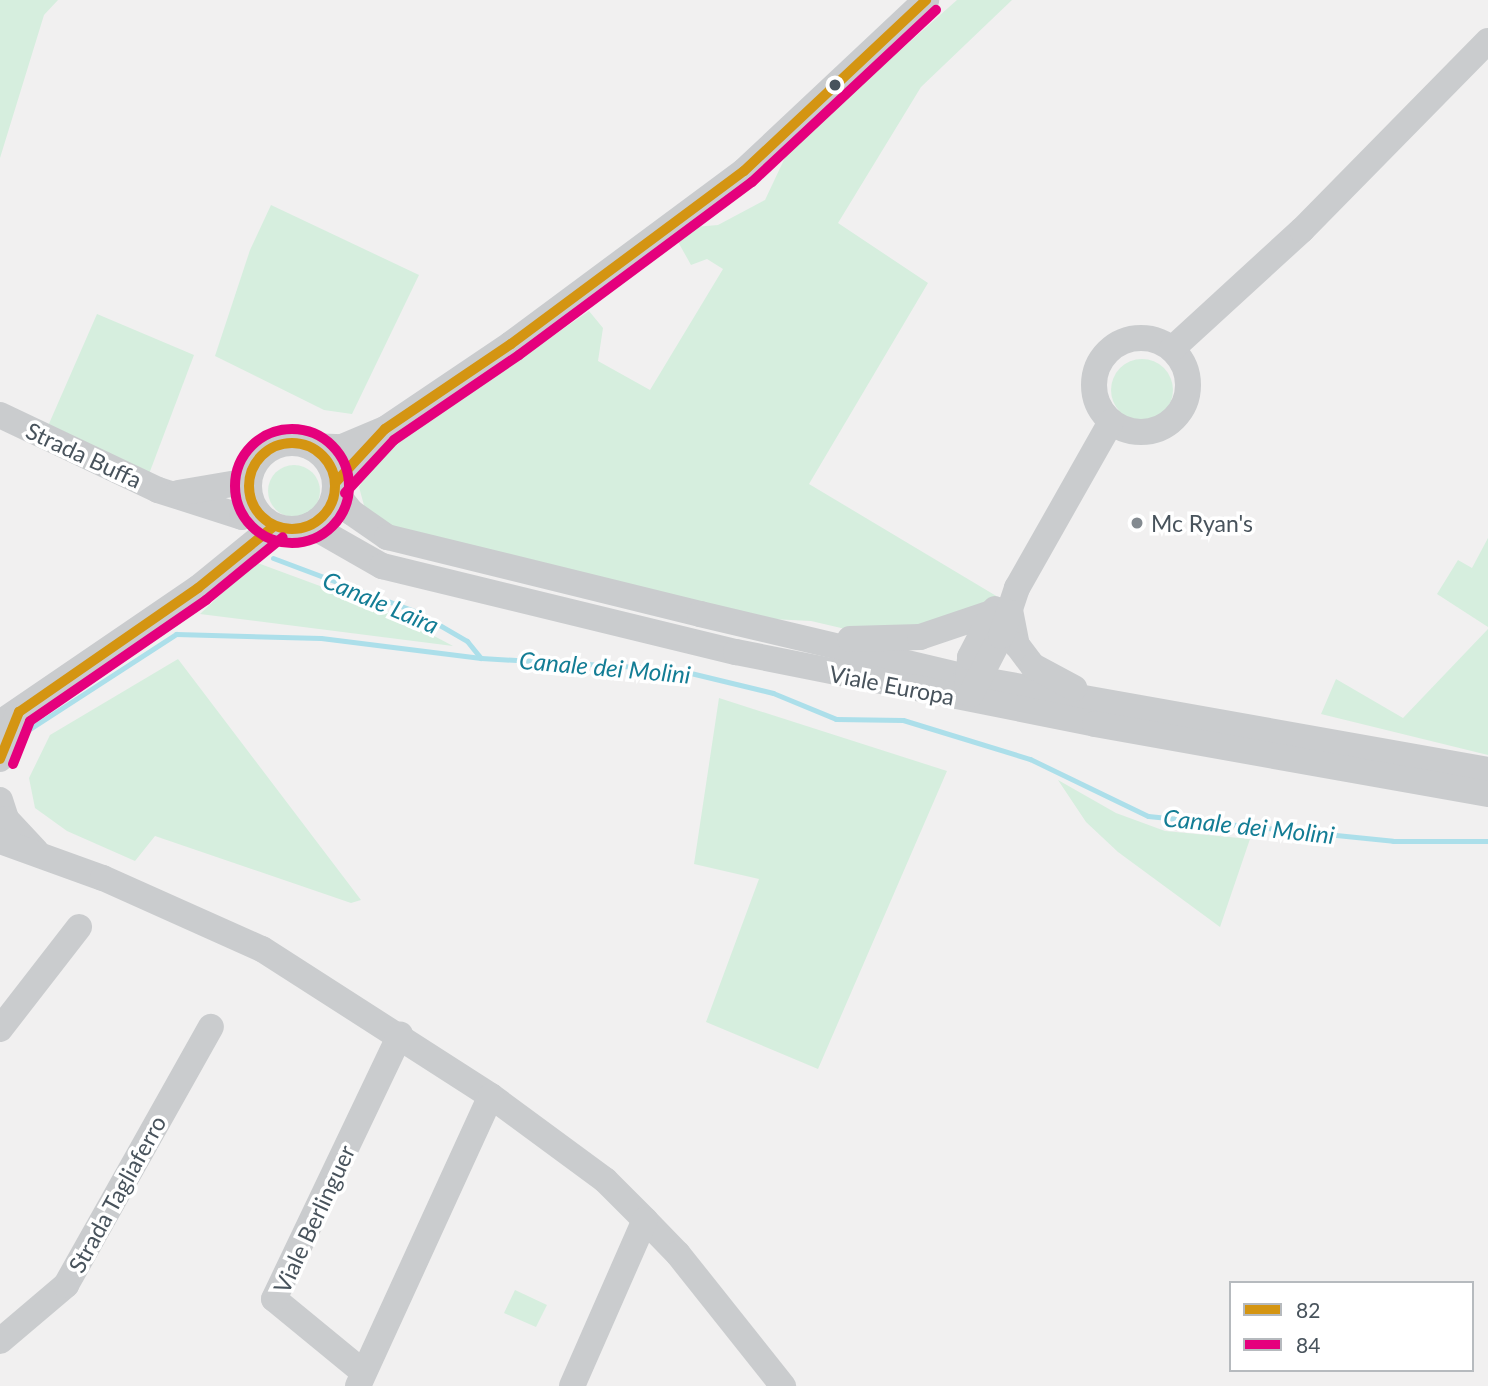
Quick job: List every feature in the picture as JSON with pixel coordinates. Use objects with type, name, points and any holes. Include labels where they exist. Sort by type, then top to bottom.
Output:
[{"type":"street","points":[[385,429],[335,487],[327,512],[310,525],[286,529],[265,519],[248,485],[251,471],[268,450],[295,443],[342,447],[385,429],[510,344],[744,171],[926,0]]},
{"type":"street","points":[[1171,349],[1302,230],[1488,41]]},
{"type":"street","points":[[1142,338],[1171,349],[1187,376],[1188,391],[1175,418],[1164,427],[1137,433],[1111,422],[1096,400],[1095,372],[1101,359],[1112,348],[1142,338]]},
{"type":"street","name":"Strada Buffa","points":[[0,415],[169,493],[242,517],[265,519]]},
{"type":"street","points":[[971,685],[1006,604],[1111,422]]},
{"type":"street","points":[[309,446],[327,460],[335,487]]},
{"type":"street","name":"Strada Buffa","points":[[169,493],[207,491],[238,483],[251,471]]},
{"type":"street","name":"Viale Europa","points":[[335,487],[351,512],[387,537],[820,639],[971,685],[1488,794]]},
{"type":"street","points":[[0,759],[10,717],[198,588],[265,519]]},
{"type":"street","name":"Viale Europa","points":[[310,525],[382,566],[736,652],[971,685],[1094,699],[1488,770]]},
{"type":"street","points":[[820,639],[920,636],[1006,604]]},
{"type":"street","points":[[1006,604],[1017,645],[1033,666],[1094,699]]},
{"type":"street","points":[[0,800],[6,819],[42,858]]},
{"type":"street","points":[[0,841],[103,878],[262,949],[400,1035],[491,1096],[605,1180],[678,1254],[783,1386]]},
{"type":"street","points":[[0,1028],[79,927]]},
{"type":"street","name":"Strada Tagliaferro","points":[[0,1341],[66,1285],[211,1027]]},
{"type":"street","name":"Viale Berlinguer","points":[[400,1035],[274,1299],[360,1379],[491,1096]]},
{"type":"street","points":[[572,1386],[645,1220]]},
{"type":"green space","points":[[0,0],[58,0],[44,15],[0,158]]},
{"type":"green space","points":[[957,0],[1012,0],[921,87],[838,223],[928,283],[809,484],[998,597],[919,627],[854,631],[811,621],[755,618],[390,530],[365,509],[359,487],[377,457],[589,311],[603,328],[598,361],[650,390],[723,269],[707,259],[691,265],[677,240],[694,227],[718,225],[765,200],[789,149]]},
{"type":"green space","points":[[271,205],[419,275],[352,414],[324,410],[215,356],[250,250]]},
{"type":"green space","points":[[97,314],[194,355],[149,474],[48,426]]},
{"type":"green space","points":[[1142,359],[1154,361],[1164,368],[1171,378],[1171,402],[1164,412],[1154,419],[1142,421],[1130,419],[1120,412],[1113,402],[1111,390],[1113,378],[1120,368],[1130,361]]},
{"type":"green space","points":[[294,465],[313,472],[320,491],[313,510],[294,517],[275,510],[268,491],[275,472]]},
{"type":"green space","points":[[1488,538],[1488,627],[1437,594],[1458,560],[1472,568]]},
{"type":"green space","points":[[255,562],[385,610],[453,646],[200,614]]},
{"type":"green space","points":[[1488,629],[1488,755],[1321,714],[1336,679],[1403,718]]},
{"type":"green space","points":[[178,659],[361,900],[351,903],[155,836],[135,861],[67,831],[35,808],[29,778],[50,735]]},
{"type":"green space","points":[[719,698],[947,771],[818,1069],[706,1022],[759,879],[694,864]]},
{"type":"green space","points":[[1058,780],[1116,813],[1165,831],[1250,839],[1220,927],[1118,852],[1086,822]]},
{"type":"green space","points":[[515,1290],[547,1305],[536,1327],[504,1313]]},
{"type":"waterway","name":"Canale Laira","points":[[273,558],[417,612],[467,641],[481,658]]},
{"type":"waterway","name":"Canale dei Molini","points":[[22,734],[176,634],[321,638],[481,658],[674,669],[773,693],[836,719],[903,720],[1030,759],[1148,816],[1393,841],[1488,841]]},
{"type":"transit line","name":"82","points":[[335,483],[385,429],[511,344],[744,171],[926,0]]},
{"type":"transit line","name":"84","points":[[345,493],[394,440],[519,355],[752,182],[936,10]]},
{"type":"transit line","name":"84","points":[[292,429],[314,433],[324,438],[340,454],[345,464],[349,486],[345,508],[340,518],[324,534],[314,539],[292,543],[270,539],[260,534],[244,518],[239,508],[235,486],[239,464],[244,454],[260,438],[270,433],[292,429]]},
{"type":"transit line","name":"82","points":[[292,443],[309,446],[323,455],[332,469],[335,486],[332,503],[323,517],[309,526],[292,529],[275,526],[261,517],[252,503],[249,486],[252,469],[261,455],[275,446],[292,443]]},
{"type":"transit line","name":"82","points":[[0,759],[19,712],[198,588],[274,526]]},
{"type":"transit line","name":"84","points":[[13,764],[30,721],[206,600],[283,537]]},
{"type":"place","name":"Mc Ryan's","points":[[1137,523]]}]
